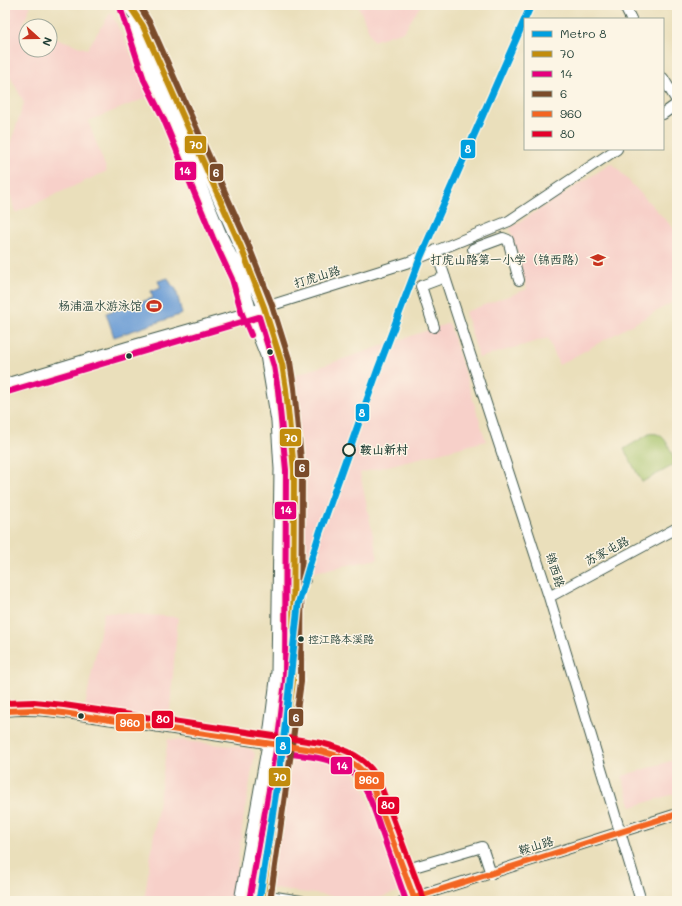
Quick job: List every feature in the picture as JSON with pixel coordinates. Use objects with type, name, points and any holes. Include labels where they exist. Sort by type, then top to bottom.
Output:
[{"type":"main road","points":[[128,5],[143,5]]},
{"type":"main road","points":[[128,5],[143,26],[241,246],[264,307],[282,364],[290,419],[294,470],[299,581],[293,682],[262,898]]},
{"type":"main road","points":[[128,5],[152,78],[171,117],[220,236],[240,276],[250,312],[267,355],[278,421],[281,469],[278,672],[269,744],[242,896]]},
{"type":"street","points":[[624,5],[630,18]]},
{"type":"street","points":[[664,80],[677,102],[664,113]]},
{"type":"street","name":"打虎山路","points":[[5,384],[250,312],[409,262],[509,221],[616,150]]},
{"type":"street","points":[[473,249],[504,238],[508,240],[519,280]]},
{"type":"street","name":"锦西路","points":[[436,250],[549,597],[641,901]]},
{"type":"street","points":[[434,327],[421,286],[445,277]]},
{"type":"street","name":"苏家屯路","points":[[549,597],[677,528]]},
{"type":"street","points":[[5,711],[31,710],[58,712],[335,754],[362,769],[370,780],[414,899]]},
{"type":"street","name":"鞍山路","points":[[403,901],[414,899],[677,814]]},
{"type":"street","points":[[404,870],[482,847],[491,874]]},
{"type":"street","points":[[242,896],[301,901]]},
{"type":"shaded area","points":[[7,5],[31,5],[26,18],[18,18],[18,58],[58,58],[58,39],[87,49],[111,12],[151,96],[88,121],[107,171],[15,213],[5,173],[5,159],[24,103],[5,66],[5,9]]},
{"type":"shaded area","points":[[358,5],[421,5],[404,31],[373,41]]},
{"type":"shaded area","name":"打虎山路第一小学（锦西路）","points":[[612,163],[677,232],[677,300],[559,365],[548,338],[479,358],[465,312],[527,289],[510,228]]},
{"type":"shaded area","points":[[449,323],[486,441],[360,473],[378,559],[304,574],[300,456],[293,376]]},
{"type":"shaded area","points":[[104,612],[178,617],[169,720],[84,711]]},
{"type":"shaded area","points":[[168,739],[249,748],[255,754],[243,821],[233,901],[144,901]]},
{"type":"shaded area","points":[[291,755],[335,762],[355,774],[364,788],[403,890],[376,899],[355,899],[268,888]]},
{"type":"shaded area","points":[[677,759],[677,793],[631,807],[622,776]]},
{"type":"green space","points":[[649,434],[660,435],[663,438],[667,443],[676,464],[642,482],[624,449]]},
{"type":"water","name":"杨浦温水游泳馆","points":[[168,278],[176,289],[182,314],[114,337],[106,313],[153,298],[151,291],[161,288],[158,281]]},
{"type":"metro line","name":"8","points":[[525,18],[531,5]]},
{"type":"metro line","name":"8","points":[[259,901],[283,746],[298,605],[309,567],[378,369],[421,256],[524,21]]},
{"type":"transit line","name":"70","points":[[129,5],[143,26],[241,247],[264,307],[282,364],[286,389],[294,470],[293,682],[262,901]]},
{"type":"transit line","name":"6","points":[[139,5],[150,23],[248,244],[272,305],[290,362],[294,388],[302,470],[301,682],[270,901]]},
{"type":"transit line","name":"14","points":[[120,7],[144,80],[164,120],[213,238],[232,279],[242,314],[251,335]]},
{"type":"transit line","name":"14","points":[[7,392],[259,317],[274,366],[278,390],[286,470],[285,681],[277,747],[283,753],[327,760],[343,766],[357,777],[367,792],[371,802],[406,901]]},
{"type":"transit line","name":"80","points":[[5,703],[34,702],[64,705],[321,743],[347,751],[362,760],[379,781],[423,898]]},
{"type":"transit line","name":"960","points":[[5,711],[34,710],[63,713],[320,751],[343,758],[357,766],[368,777],[414,898]]},
{"type":"transit line","name":"14","points":[[249,901],[281,715]]},
{"type":"transit line","name":"960","points":[[414,898],[677,814]]},
{"type":"place","name":"打虎山路第一小学（锦西路）","points":[[598,260]]},
{"type":"place","name":"杨浦温水游泳馆","points":[[154,306]]},
{"type":"place","name":"鞍山新村","points":[[349,450]]},
{"type":"place","name":"控江路本溪路","points":[[301,639]]}]
